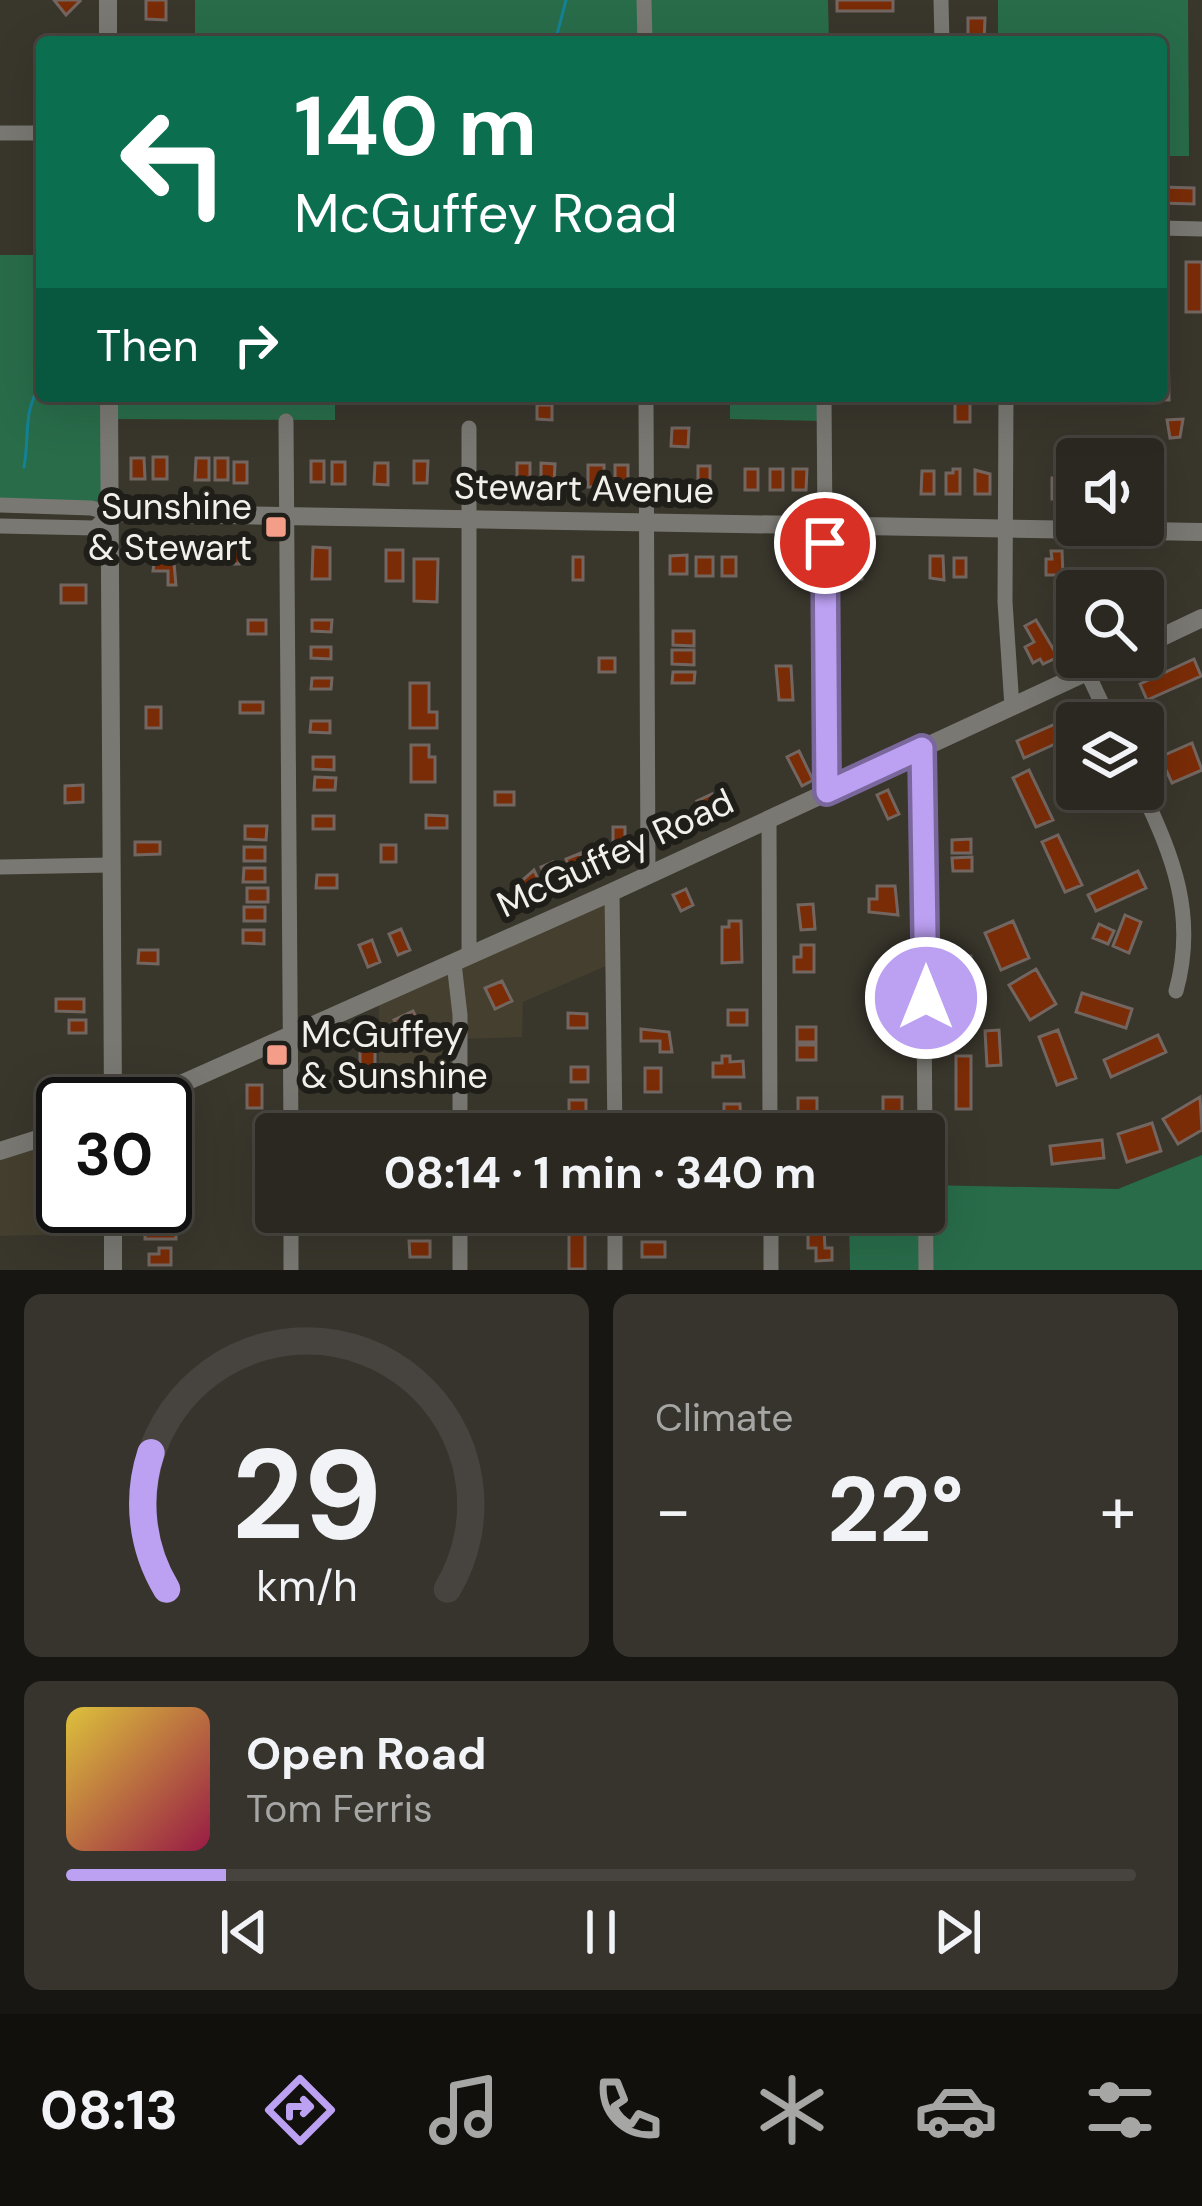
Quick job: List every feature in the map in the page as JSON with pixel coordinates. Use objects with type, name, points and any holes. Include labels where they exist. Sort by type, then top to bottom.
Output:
[{"type":"street","points":[[108,0],[108,36]]},
{"type":"street","points":[[644,0],[645,36]]},
{"type":"street","points":[[941,0],[942,36]]},
{"type":"street","points":[[0,133],[36,133]]},
{"type":"street","points":[[1167,228],[1202,229]]},
{"type":"street","points":[[109,402],[113,1077]]},
{"type":"street","points":[[646,402],[648,875]]},
{"type":"street","points":[[824,402],[827,792]]},
{"type":"street","points":[[1006,402],[1005,602],[1012,706]]},
{"type":"street","points":[[286,421],[291,1113]]},
{"type":"street","points":[[460,1113],[469,428]]},
{"type":"street","name":"Stewart Avenue","points":[[0,505],[92,508],[110,513],[1202,532]]},
{"type":"street","name":"Stewart Avenue","points":[[0,526],[95,528],[110,513]]},
{"type":"street","points":[[1164,636],[1202,618]]},
{"type":"street","name":"McGuffey Road","points":[[192,1079],[612,892],[1074,678]]},
{"type":"street","points":[[922,748],[926,1270]]},
{"type":"street","points":[[1151,810],[1183,898],[1184,952],[1176,991]]},
{"type":"street","points":[[769,819],[770,1113]]},
{"type":"street","points":[[0,867],[111,866]]},
{"type":"street","points":[[612,892],[614,1113]]},
{"type":"street","points":[[0,1151],[36,1140]]},
{"type":"street","points":[[113,1233],[113,1270]]},
{"type":"street","points":[[291,1233],[292,1270]]},
{"type":"street","points":[[460,1233],[460,1270]]},
{"type":"street","points":[[615,1233],[615,1270]]},
{"type":"street","points":[[771,1233],[771,1270]]},
{"type":"shaded area","points":[[612,892],[613,963],[523,1002],[522,1037],[460,1039],[460,1086],[379,1086],[379,996]]},
{"type":"shaded area","points":[[36,1140],[36,1233],[113,1233],[0,1236],[0,1151]]},
{"type":"green space","points":[[195,0],[828,0],[829,36],[195,36]]},
{"type":"green space","points":[[998,0],[1188,0],[1189,156],[1167,156],[1167,36],[998,36]]},
{"type":"green space","points":[[0,255],[36,255],[36,402],[335,402],[335,420],[110,419],[110,505],[0,503]]},
{"type":"green space","points":[[730,402],[824,402],[824,421],[730,419]]},
{"type":"green space","points":[[1202,1155],[1202,1270],[850,1270],[849,1233],[945,1233],[945,1185],[1118,1189]]},
{"type":"building","points":[[54,0],[79,0],[80,1],[66,15]]},
{"type":"building","points":[[146,0],[166,0],[166,20],[146,19]]},
{"type":"building","points":[[837,0],[893,0],[893,11],[837,11]]},
{"type":"building","points":[[968,18],[985,18],[984,36],[968,36]]},
{"type":"building","points":[[1167,187],[1194,188],[1194,204],[1167,203]]},
{"type":"building","points":[[1186,262],[1202,262],[1202,312],[1186,312]]},
{"type":"building","points":[[1167,334],[1168,334],[1167,400]]},
{"type":"building","points":[[955,402],[970,402],[970,422],[955,422]]},
{"type":"building","points":[[537,405],[552,405],[552,420],[537,419]]},
{"type":"building","points":[[1183,419],[1180,437],[1170,438],[1167,420]]},
{"type":"building","points":[[672,428],[689,428],[688,447],[671,446]]},
{"type":"building","points":[[153,457],[167,457],[167,479],[153,479]]},
{"type":"building","points":[[131,458],[144,458],[145,479],[131,479]]},
{"type":"building","points":[[196,458],[209,458],[209,480],[195,480]]},
{"type":"building","points":[[215,458],[228,458],[228,480],[215,480]]},
{"type":"building","points":[[311,461],[324,461],[324,482],[311,482]]},
{"type":"building","points":[[414,461],[428,461],[427,483],[414,483]]},
{"type":"building","points":[[234,462],[247,462],[247,483],[234,483]]},
{"type":"building","points":[[332,462],[345,462],[345,484],[332,484]]},
{"type":"building","points":[[375,463],[388,463],[388,485],[374,484]]},
{"type":"building","points":[[517,463],[530,463],[530,485],[517,484]]},
{"type":"building","points":[[541,463],[555,464],[554,485],[541,485]]},
{"type":"building","points":[[588,465],[604,465],[604,487],[588,487]]},
{"type":"building","points":[[615,465],[628,465],[628,487],[615,487]]},
{"type":"building","points":[[698,466],[710,466],[710,488],[698,488]]},
{"type":"building","points":[[745,469],[758,469],[758,490],[745,490]]},
{"type":"building","points":[[770,469],[783,469],[783,490],[770,490]]},
{"type":"building","points":[[793,469],[807,469],[806,490],[793,490]]},
{"type":"building","points":[[960,469],[960,494],[946,494],[946,473]]},
{"type":"building","points":[[975,470],[990,474],[990,494],[975,494]]},
{"type":"building","points":[[922,471],[934,471],[934,494],[921,494]]},
{"type":"building","points":[[157,541],[172,541],[176,585],[168,585],[168,571],[153,571]]},
{"type":"building","points":[[181,541],[195,541],[194,564],[181,560]]},
{"type":"building","points":[[225,544],[238,544],[239,564],[225,564]]},
{"type":"building","points":[[313,547],[330,548],[330,579],[312,579]]},
{"type":"building","points":[[386,550],[403,550],[403,581],[386,581]]},
{"type":"building","points":[[1051,551],[1062,551],[1063,570],[1046,575],[1046,559],[1052,559]]},
{"type":"building","points":[[687,555],[687,574],[670,574],[670,556]]},
{"type":"building","points":[[930,556],[943,556],[944,580],[930,578]]},
{"type":"building","points":[[573,557],[583,557],[583,580],[573,580]]},
{"type":"building","points":[[696,557],[713,557],[713,576],[696,576]]},
{"type":"building","points":[[722,557],[736,557],[736,576],[722,576]]},
{"type":"building","points":[[861,557],[862,579],[847,583],[847,558]]},
{"type":"building","points":[[954,558],[966,558],[966,577],[954,577]]},
{"type":"building","points":[[414,559],[438,559],[437,602],[414,601]]},
{"type":"building","points":[[61,585],[86,585],[86,603],[61,603]]},
{"type":"building","points":[[248,620],[266,620],[266,634],[248,634]]},
{"type":"building","points":[[312,620],[332,620],[331,632],[312,631]]},
{"type":"building","points":[[1036,620],[1056,658],[1033,663],[1025,647],[1034,642],[1025,626]]},
{"type":"building","points":[[673,631],[694,631],[694,646],[673,645]]},
{"type":"building","points":[[311,647],[331,647],[331,659],[311,658]]},
{"type":"building","points":[[672,650],[694,650],[694,665],[672,664]]},
{"type":"building","points":[[599,658],[615,658],[615,672],[599,672]]},
{"type":"building","points":[[1194,659],[1201,676],[1147,700],[1140,684],[1164,678],[1164,673]]},
{"type":"building","points":[[776,666],[791,666],[793,700],[779,700]]},
{"type":"building","points":[[673,672],[695,672],[694,683],[672,683]]},
{"type":"building","points":[[312,678],[332,678],[331,689],[311,689]]},
{"type":"building","points":[[410,683],[429,683],[429,712],[437,712],[437,728],[410,728]]},
{"type":"building","points":[[240,702],[263,702],[263,713],[240,713]]},
{"type":"building","points":[[146,707],[161,707],[161,728],[146,728]]},
{"type":"building","points":[[311,721],[330,721],[330,733],[310,732]]},
{"type":"building","points":[[1056,724],[1056,744],[1024,758],[1017,741]]},
{"type":"building","points":[[1192,743],[1202,770],[1172,783],[1164,755]]},
{"type":"building","points":[[411,745],[429,745],[429,757],[435,757],[435,782],[411,782]]},
{"type":"building","points":[[799,751],[813,780],[802,786],[787,757]]},
{"type":"building","points":[[313,757],[334,757],[334,770],[313,769]]},
{"type":"building","points":[[1029,770],[1053,820],[1036,827],[1013,778]]},
{"type":"building","points":[[315,777],[336,778],[335,790],[314,790]]},
{"type":"building","points":[[83,785],[83,802],[65,803],[65,786]]},
{"type":"building","points":[[888,790],[899,814],[888,819],[877,795]]},
{"type":"building","points":[[495,792],[514,792],[514,805],[495,805]]},
{"type":"building","points":[[712,794],[720,811],[705,818],[697,801]]},
{"type":"building","points":[[426,815],[447,816],[447,828],[426,828]]},
{"type":"building","points":[[313,816],[334,816],[334,829],[313,829]]},
{"type":"building","points":[[245,826],[267,826],[266,840],[245,839]]},
{"type":"building","points":[[613,827],[625,827],[625,852],[613,852]]},
{"type":"building","points":[[1058,835],[1082,885],[1065,892],[1042,842]]},
{"type":"building","points":[[971,839],[971,853],[952,853],[952,840]]},
{"type":"building","points":[[135,842],[160,842],[160,854],[135,855]]},
{"type":"building","points":[[381,845],[396,845],[396,862],[381,862]]},
{"type":"building","points":[[244,847],[265,847],[265,861],[244,861]]},
{"type":"building","points":[[581,853],[589,871],[573,878],[566,859]]},
{"type":"building","points":[[972,857],[972,871],[953,871],[952,858]]},
{"type":"building","points":[[553,862],[562,883],[550,888],[541,867]]},
{"type":"building","points":[[244,868],[265,868],[265,882],[243,882]]},
{"type":"building","points":[[534,870],[543,890],[525,898],[518,884]]},
{"type":"building","points":[[1138,871],[1146,888],[1096,911],[1088,895]]},
{"type":"building","points":[[317,875],[337,875],[337,888],[316,888]]},
{"type":"building","points":[[877,886],[895,886],[898,915],[869,912],[869,899],[877,899]]},
{"type":"building","points":[[247,888],[268,888],[268,902],[247,902]]},
{"type":"building","points":[[686,889],[693,905],[681,911],[673,895]]},
{"type":"building","points":[[813,904],[815,929],[801,930],[798,905]]},
{"type":"building","points":[[244,907],[265,907],[265,921],[244,921]]},
{"type":"building","points":[[1125,915],[1141,922],[1129,953],[1113,946]]},
{"type":"building","points":[[729,921],[741,921],[742,962],[722,963],[722,927],[729,927]]},
{"type":"building","points":[[1013,921],[1029,958],[1001,970],[985,933]]},
{"type":"building","points":[[1099,924],[1114,931],[1108,944],[1093,938]]},
{"type":"building","points":[[401,929],[410,950],[398,955],[389,934]]},
{"type":"building","points":[[243,930],[264,930],[264,944],[243,943]]},
{"type":"building","points":[[372,940],[380,962],[368,967],[359,945]]},
{"type":"building","points":[[801,945],[814,945],[814,972],[794,972],[794,957],[801,957]]},
{"type":"building","points":[[139,950],[158,950],[158,964],[138,963]]},
{"type":"building","points":[[961,956],[971,956],[970,984],[958,984]]},
{"type":"building","points":[[1036,969],[1056,1004],[1030,1020],[1009,985]]},
{"type":"building","points":[[883,974],[899,974],[899,988],[883,988]]},
{"type":"building","points":[[502,981],[512,1001],[495,1009],[485,988]]},
{"type":"building","points":[[1082,993],[1132,1009],[1126,1028],[1076,1012]]},
{"type":"building","points":[[56,999],[84,999],[84,1012],[56,1011]]},
{"type":"building","points":[[728,1010],[747,1010],[747,1025],[728,1025]]},
{"type":"building","points":[[413,1011],[420,1025],[401,1033],[394,1020]]},
{"type":"building","points":[[568,1013],[587,1014],[587,1028],[568,1028]]},
{"type":"building","points":[[69,1020],[86,1020],[86,1033],[69,1033]]},
{"type":"building","points":[[797,1027],[816,1027],[816,1042],[797,1042]]},
{"type":"building","points":[[641,1029],[669,1032],[672,1052],[660,1052],[660,1041],[641,1041]]},
{"type":"building","points":[[999,1030],[1001,1065],[987,1066],[985,1031]]},
{"type":"building","points":[[1058,1030],[1076,1078],[1057,1085],[1039,1037]]},
{"type":"building","points":[[1158,1035],[1166,1052],[1111,1077],[1104,1060]]},
{"type":"building","points":[[360,1039],[375,1039],[375,1070],[360,1071]]},
{"type":"building","points":[[797,1045],[816,1045],[816,1060],[797,1060]]},
{"type":"building","points":[[722,1056],[730,1056],[730,1062],[743,1061],[744,1077],[713,1077],[713,1063],[722,1063]]},
{"type":"building","points":[[956,1056],[971,1056],[971,1109],[956,1109]]},
{"type":"building","points":[[571,1067],[588,1067],[588,1082],[571,1082]]},
{"type":"building","points":[[645,1068],[661,1068],[661,1092],[645,1092]]},
{"type":"building","points":[[247,1085],[262,1085],[262,1108],[247,1108]]},
{"type":"building","points":[[883,1097],[902,1097],[902,1112],[883,1112]]},
{"type":"building","points":[[1200,1097],[1202,1130],[1178,1144],[1163,1119]]},
{"type":"building","points":[[798,1098],[817,1098],[817,1113],[798,1113]]},
{"type":"building","points":[[569,1100],[586,1100],[586,1113],[569,1113]]},
{"type":"building","points":[[724,1104],[740,1104],[740,1113],[724,1113]]},
{"type":"building","points":[[1152,1123],[1161,1151],[1127,1162],[1118,1134]]},
{"type":"building","points":[[1102,1140],[1104,1158],[1052,1164],[1050,1146]]},
{"type":"building","points":[[145,1233],[176,1233],[176,1239],[145,1239]]},
{"type":"building","points":[[569,1233],[585,1233],[585,1269],[569,1269]]},
{"type":"building","points":[[808,1233],[824,1233],[832,1260],[816,1261],[816,1248],[808,1248]]},
{"type":"building","points":[[409,1241],[430,1241],[430,1257],[410,1257]]},
{"type":"building","points":[[642,1242],[665,1242],[665,1257],[642,1257]]},
{"type":"building","points":[[159,1248],[171,1248],[171,1265],[149,1265],[149,1254],[159,1254]]},
{"type":"waterway","points":[[557,36],[566,0]]},
{"type":"waterway","points":[[24,467],[29,413],[36,393]]},
{"type":"place","name":"Sunshine & Stewart","points":[[276,527]]},
{"type":"place","name":"McGuffey & Sunshine","points":[[277,1055]]},
{"type":"route","points":[[825,543],[827,792],[922,748],[926,998]]}]
